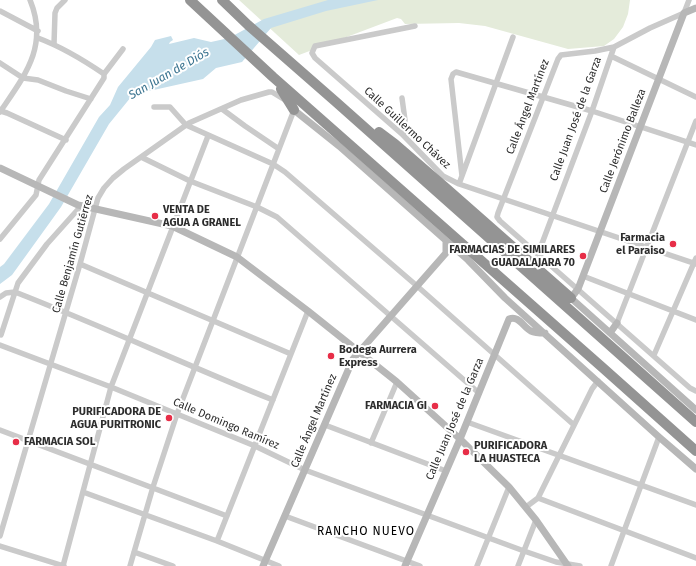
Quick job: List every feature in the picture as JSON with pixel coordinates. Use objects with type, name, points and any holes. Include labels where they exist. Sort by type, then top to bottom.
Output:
[{"type":"highway","points":[[190,0],[359,154],[476,255],[696,451]]},
{"type":"highway","points":[[222,0],[284,58],[336,102],[696,422]]},
{"type":"highway","points":[[273,77],[292,107]]},
{"type":"highway","points":[[336,102],[394,144],[571,298]]},
{"type":"highway","points":[[339,146],[359,154],[369,173]]},
{"type":"street","points":[[30,0],[36,14],[38,38],[23,78],[0,112],[66,140]]},
{"type":"street","points":[[54,44],[55,13],[57,8],[65,0]]},
{"type":"street","name":"Calle Jerónimo Balleza","points":[[571,298],[578,289],[689,0]]},
{"type":"street","points":[[684,13],[696,8]]},
{"type":"street","points":[[0,11],[38,32]]},
{"type":"street","name":"Calle Juan José de la Garza","points":[[538,254],[592,111],[614,47],[684,13]]},
{"type":"street","name":"Calle Guillermo Chávez","points":[[415,26],[315,46],[312,53],[315,58],[402,135],[444,176],[459,184],[695,262]]},
{"type":"street","points":[[459,184],[513,37]]},
{"type":"street","points":[[38,38],[54,44],[81,58],[104,74]]},
{"type":"street","name":"Calle Ángel Martínez","points":[[538,254],[497,218],[504,198],[558,59],[562,55],[614,47]]},
{"type":"street","points":[[0,239],[36,195],[40,187],[39,180],[66,140],[104,78],[104,74],[124,49]]},
{"type":"street","points":[[611,56],[696,97]]},
{"type":"street","points":[[0,63],[23,78],[38,80],[91,99]]},
{"type":"street","points":[[462,176],[451,79],[453,74],[456,72],[592,111],[696,145]]},
{"type":"street","name":"Calle Benjamín Gutiérrez","points":[[0,536],[98,198],[104,188],[113,178],[186,125],[222,108],[241,100],[269,92],[272,92],[292,107]]},
{"type":"street","points":[[402,98],[405,120],[402,135]]},
{"type":"street","points":[[154,107],[170,107],[186,125],[273,164],[285,172],[495,354],[574,425]]},
{"type":"street","points":[[130,566],[153,487],[177,414],[257,207],[279,148],[292,107],[339,146],[468,260],[505,298],[659,438],[696,469]]},
{"type":"street","points":[[222,108],[244,126],[279,148]]},
{"type":"street","points":[[610,333],[617,323],[629,294],[696,121]]},
{"type":"street","points":[[0,546],[63,566],[111,387],[208,136]]},
{"type":"street","points":[[141,157],[190,181],[257,207],[277,217],[479,394]]},
{"type":"street","points":[[0,168],[80,206],[172,226],[237,258],[308,311],[397,382],[460,439],[509,487],[526,507],[567,565]]},
{"type":"street","points":[[1,335],[18,283],[47,244],[80,206]]},
{"type":"street","name":"Calle Ángel Martínez","points":[[264,563],[353,359],[446,253],[446,241]]},
{"type":"street","points":[[538,254],[690,388],[696,391]]},
{"type":"street","points":[[654,355],[695,262]]},
{"type":"street","points":[[80,264],[291,354]]},
{"type":"street","points":[[583,276],[696,320]]},
{"type":"street","points":[[0,297],[6,293],[15,292],[66,312],[194,368],[273,400]]},
{"type":"street","points":[[571,298],[696,410]]},
{"type":"street","points":[[217,541],[308,311]]},
{"type":"street","name":"Calle Juan José de la Garza","points":[[406,564],[510,318],[517,318],[531,331],[544,333]]},
{"type":"street","name":"Calle Domingo Ramírez","points":[[0,345],[177,414],[255,446],[305,470],[524,551],[567,565],[580,566]]},
{"type":"street","points":[[526,507],[538,498],[574,425],[598,381]]},
{"type":"street","points":[[371,443],[397,382]]},
{"type":"street","points":[[467,422],[696,505]]},
{"type":"street","points":[[325,425],[446,471]]},
{"type":"street","points":[[0,430],[227,516]]},
{"type":"street","points":[[611,566],[659,438]]},
{"type":"street","points":[[477,566],[509,487]]},
{"type":"street","points":[[83,492],[217,541],[264,563],[279,566]]},
{"type":"street","points":[[538,498],[696,558]]},
{"type":"street","points":[[285,516],[406,564],[420,566]]},
{"type":"street","points":[[518,566],[536,520]]},
{"type":"street","points":[[134,552],[173,566]]},
{"type":"green space","points":[[239,0],[630,0],[628,14],[623,27],[614,39],[604,46],[568,49],[485,26],[459,23],[405,24],[401,19],[397,18],[299,55]]},
{"type":"water","name":"San Juan de Diós","points":[[328,0],[378,0],[326,11],[271,28],[242,62],[216,68],[203,79],[149,91],[137,97],[131,97],[109,124],[61,207],[12,275],[0,284],[0,267],[4,264],[49,204],[99,117],[110,105],[118,87],[155,40],[171,36],[173,40],[169,44],[194,38],[211,42],[229,38],[264,19]]},
{"type":"place","name":"VENTA DE AGUA A GRANEL","points":[[155,216]]},
{"type":"place","name":"Farmacia el Paraiso","points":[[673,244]]},
{"type":"place","name":"FARMACIAS DE SIMILARES GUADALAJARA 70","points":[[583,256]]},
{"type":"place","name":"Bodega Aurrera Express","points":[[331,356]]},
{"type":"place","name":"FARMACIA GI","points":[[435,406]]},
{"type":"place","name":"PURIFICADORA DE AGUA PURITRONIC","points":[[169,418]]},
{"type":"place","name":"FARMACIA SOL","points":[[16,442]]},
{"type":"place","name":"PURIFICADORA LA HUASTECA","points":[[466,452]]},
{"type":"district","name":"RANCHO NUEVO","points":[[366,532]]}]
